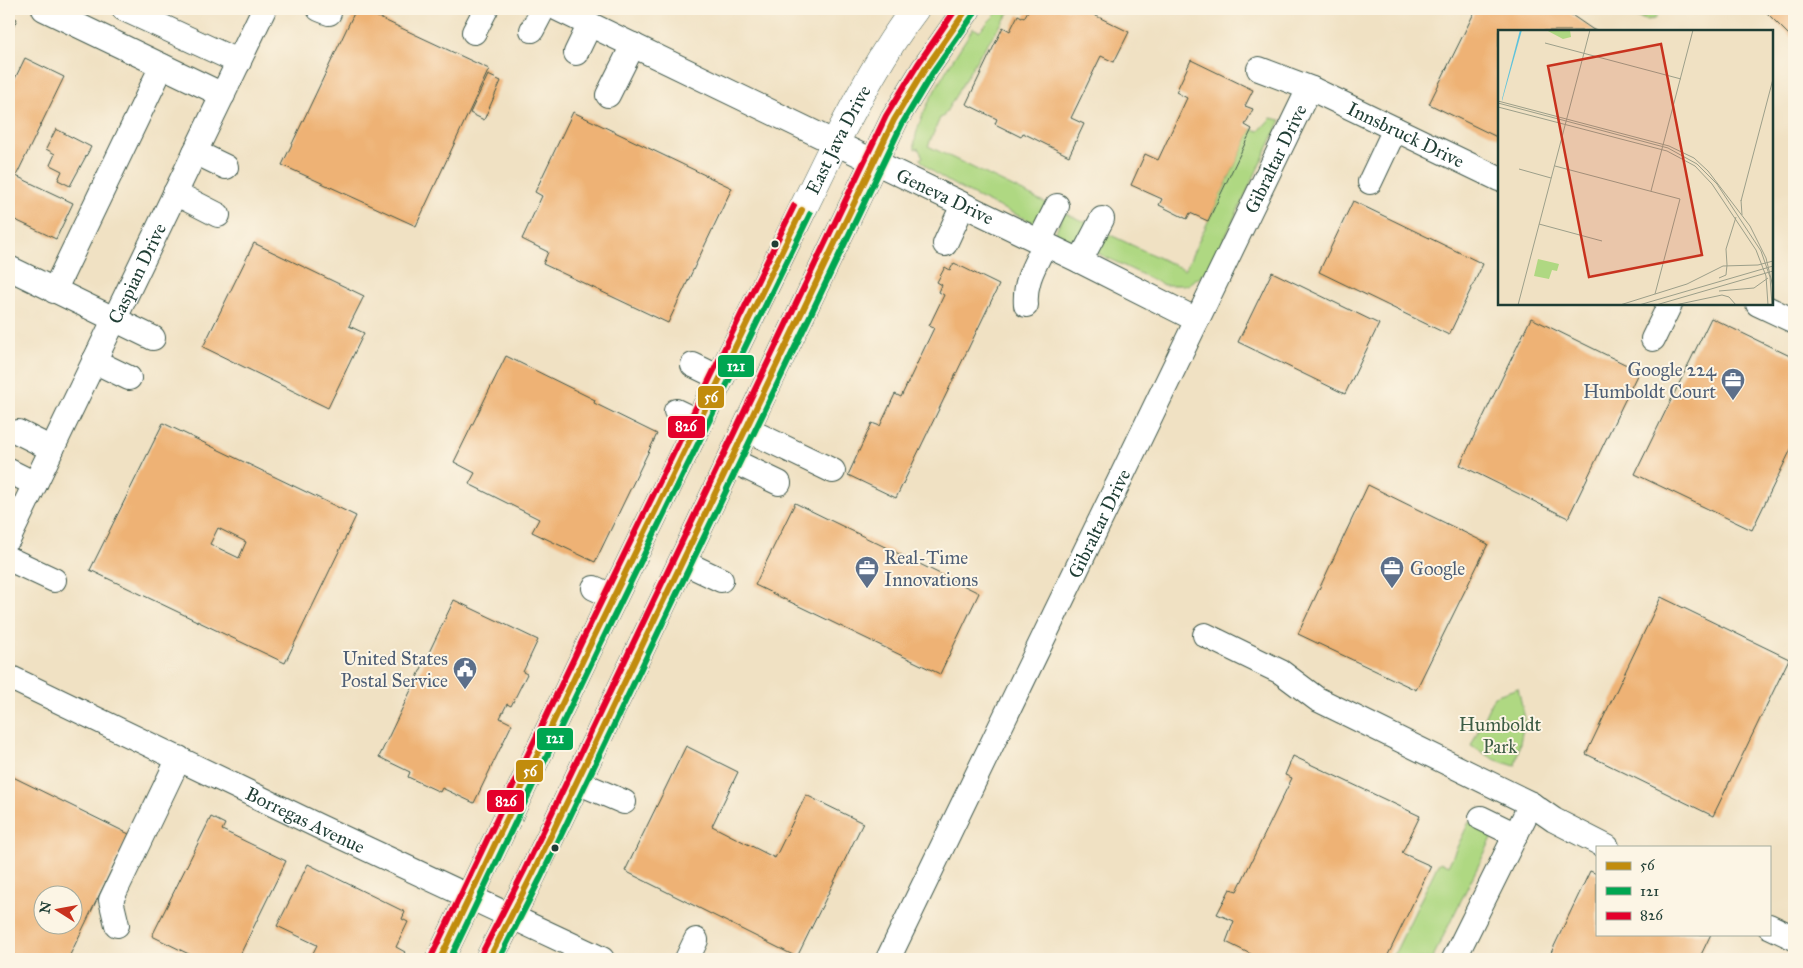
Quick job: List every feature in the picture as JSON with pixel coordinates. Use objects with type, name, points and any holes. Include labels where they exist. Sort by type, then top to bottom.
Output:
[{"type":"main road","name":"East Java Drive","points":[[440,959],[470,898],[604,592],[687,417],[720,378],[857,100],[897,33],[915,9]]},
{"type":"main road","points":[[489,959],[577,782],[894,120],[924,69],[968,9]]},
{"type":"street","points":[[44,9],[223,95]]},
{"type":"street","points":[[124,9],[239,62]]},
{"type":"street","name":"Caspian Drive","points":[[9,538],[264,9]]},
{"type":"street","points":[[474,32],[486,9]]},
{"type":"street","points":[[532,30],[543,9]]},
{"type":"street","name":"Geneva Drive","points":[[558,9],[586,18],[633,45],[1080,261],[1197,320]]},
{"type":"street","points":[[576,53],[586,18]]},
{"type":"street","points":[[608,95],[633,45]]},
{"type":"street","points":[[54,291],[162,66]]},
{"type":"street","name":"Innsbruck Drive","points":[[1259,69],[1312,89],[1498,179]]},
{"type":"street","name":"Gibraltar Drive","points":[[888,959],[1304,99],[1312,89]]},
{"type":"street","points":[[1370,182],[1395,129]]},
{"type":"street","points":[[195,152],[226,167]]},
{"type":"street","points":[[175,194],[218,214]]},
{"type":"street","points":[[945,244],[963,205]]},
{"type":"street","points":[[1026,305],[1026,282],[1057,206]]},
{"type":"street","points":[[1080,261],[1102,219]]},
{"type":"street","points":[[9,268],[153,338]]},
{"type":"street","points":[[1653,339],[1670,305]]},
{"type":"street","points":[[1760,305],[1794,321]]},
{"type":"street","points":[[94,361],[129,378]]},
{"type":"street","points":[[693,365],[720,378]]},
{"type":"street","points":[[746,429],[833,471]]},
{"type":"street","points":[[18,432],[52,449]]},
{"type":"street","points":[[731,460],[779,483]]},
{"type":"street","points":[[9,471],[35,484]]},
{"type":"street","points":[[9,559],[54,580]]},
{"type":"street","points":[[683,562],[721,580]]},
{"type":"street","points":[[1205,635],[1281,672],[1318,699],[1531,804],[1554,820],[1606,846]]},
{"type":"street","name":"Borregas Avenue","points":[[9,676],[470,898],[602,959]]},
{"type":"street","points":[[117,925],[111,900],[179,758]]},
{"type":"street","points":[[577,782],[624,802]]},
{"type":"street","points":[[1454,959],[1512,863],[1516,835],[1531,804]]},
{"type":"street","points":[[1481,818],[1516,835]]},
{"type":"street","points":[[1770,927],[1790,942]]},
{"type":"green space","points":[[1001,9],[1012,9],[980,54],[943,117],[940,118],[928,146],[1048,204],[1041,218],[1035,223],[973,195],[941,177],[928,168],[920,159],[923,157],[918,148],[915,149],[920,122],[936,87],[973,28],[979,31]]},
{"type":"green space","points":[[1636,9],[1660,9],[1655,19],[1646,20],[1632,15]]},
{"type":"green space","points":[[1271,118],[1281,120],[1210,269],[1188,285],[1164,285],[1095,252],[1104,232],[1185,270],[1252,129],[1259,131]]},
{"type":"green space","points":[[1064,213],[1086,222],[1087,226],[1077,243],[1055,233]]},
{"type":"green space","name":"Humboldt Park","points":[[1518,688],[1525,719],[1515,766],[1496,760],[1471,746],[1494,696]]},
{"type":"green space","points":[[1469,822],[1494,834],[1432,959],[1392,959],[1438,864],[1440,862],[1448,866]]},
{"type":"building","points":[[356,9],[366,9],[370,11],[369,13],[489,69],[416,226],[282,165]]},
{"type":"building","points":[[1029,9],[1082,9],[1129,32],[1114,62],[1101,56],[1071,118],[1084,124],[1069,156],[1023,133],[1021,137],[995,124],[997,119],[966,104],[1003,27],[1010,31],[1018,15],[1024,18]]},
{"type":"building","points":[[1476,9],[1563,9],[1594,30],[1498,30],[1498,138],[1429,104]]},
{"type":"building","points":[[1763,9],[1794,9],[1794,40]]},
{"type":"building","points":[[9,15],[17,19],[9,37]]},
{"type":"building","points":[[25,58],[64,77],[16,176],[73,203],[56,239],[9,217],[9,91]]},
{"type":"building","points":[[1191,60],[1253,90],[1245,106],[1253,109],[1245,125],[1252,129],[1208,221],[1190,213],[1187,219],[1159,205],[1162,199],[1131,185],[1145,154],[1158,160],[1187,98],[1176,92]]},
{"type":"building","points":[[488,75],[501,81],[484,120],[470,113]]},
{"type":"building","points":[[573,112],[732,188],[668,323],[543,264],[548,252],[522,239],[542,196],[535,192]]},
{"type":"building","points":[[56,129],[91,147],[70,186],[58,180],[62,171],[50,165],[55,154],[46,149]]},
{"type":"building","points":[[1353,201],[1483,264],[1449,335],[1319,272]]},
{"type":"building","points":[[254,243],[364,296],[349,326],[364,333],[328,408],[203,347]]},
{"type":"building","points":[[954,263],[999,285],[896,498],[848,475],[872,423],[880,426],[895,394],[901,397],[934,328],[929,326],[944,295],[939,292],[942,285],[937,282],[945,267],[950,270]]},
{"type":"building","points":[[1272,272],[1379,324],[1345,394],[1238,342]]},
{"type":"building","points":[[1531,318],[1639,371],[1568,518],[1460,465]]},
{"type":"building","name":"Google 224 Humboldt Court","points":[[1711,318],[1794,358],[1794,443],[1752,530],[1635,474]]},
{"type":"building","points":[[506,356],[595,400],[594,403],[657,434],[595,562],[532,532],[539,519],[469,484],[475,473],[454,462]]},
{"type":"building","points":[[163,423],[356,516],[285,663],[90,570]],"holes":[[[218,528],[246,542],[239,558],[210,544]]]},
{"type":"building","name":"Google","points":[[1368,485],[1488,544],[1416,690],[1298,634]]},
{"type":"building","name":"Real-Time Innovations","points":[[795,503],[979,593],[940,674],[755,585]]},
{"type":"building","points":[[1661,597],[1789,659],[1713,816],[1586,754]]},
{"type":"building","name":"United States Postal Service","points":[[454,600],[538,640],[523,672],[527,674],[511,706],[507,704],[500,718],[512,724],[474,803],[442,788],[440,792],[408,777],[410,772],[379,757]]},
{"type":"building","points":[[686,746],[738,772],[712,826],[775,858],[806,795],[863,823],[797,957],[625,871]]},
{"type":"building","points":[[1293,756],[1420,816],[1402,853],[1431,866],[1386,959],[1359,959],[1351,956],[1349,959],[1261,959],[1226,942],[1234,921],[1217,914],[1230,889],[1237,891],[1292,778],[1285,775]]},
{"type":"building","points":[[9,775],[129,834],[82,930],[82,886],[32,886],[32,936],[79,936],[68,959],[9,959]]},
{"type":"building","points":[[211,817],[225,824],[222,830],[286,861],[238,959],[199,959],[152,936]]},
{"type":"building","points":[[308,864],[405,912],[402,919],[408,922],[396,947],[405,952],[401,959],[310,959],[317,945],[277,926]]},
{"type":"building","points":[[1590,871],[1596,874],[1596,936],[1710,936],[1699,959],[1548,959]]},
{"type":"transit line","name":"826","points":[[481,955],[524,871],[886,116],[918,64],[956,9]]},
{"type":"transit line","name":"56","points":[[489,959],[532,875],[894,120],[925,69],[967,9]]},
{"type":"transit line","name":"121","points":[[499,959],[540,879],[902,124],[932,74],[974,14]]},
{"type":"transit line","name":"826","points":[[432,955],[584,637],[794,206]]},
{"type":"transit line","name":"56","points":[[440,959],[592,641],[802,210]]},
{"type":"transit line","name":"121","points":[[450,959],[600,645],[810,214]]},
{"type":"place","name":"Google 224 Humboldt Court","points":[[1733,401]]},
{"type":"place","name":"Real-Time Innovations","points":[[867,589]]},
{"type":"place","name":"Google","points":[[1392,589]]},
{"type":"place","name":"United States Postal Service","points":[[465,690]]}]
